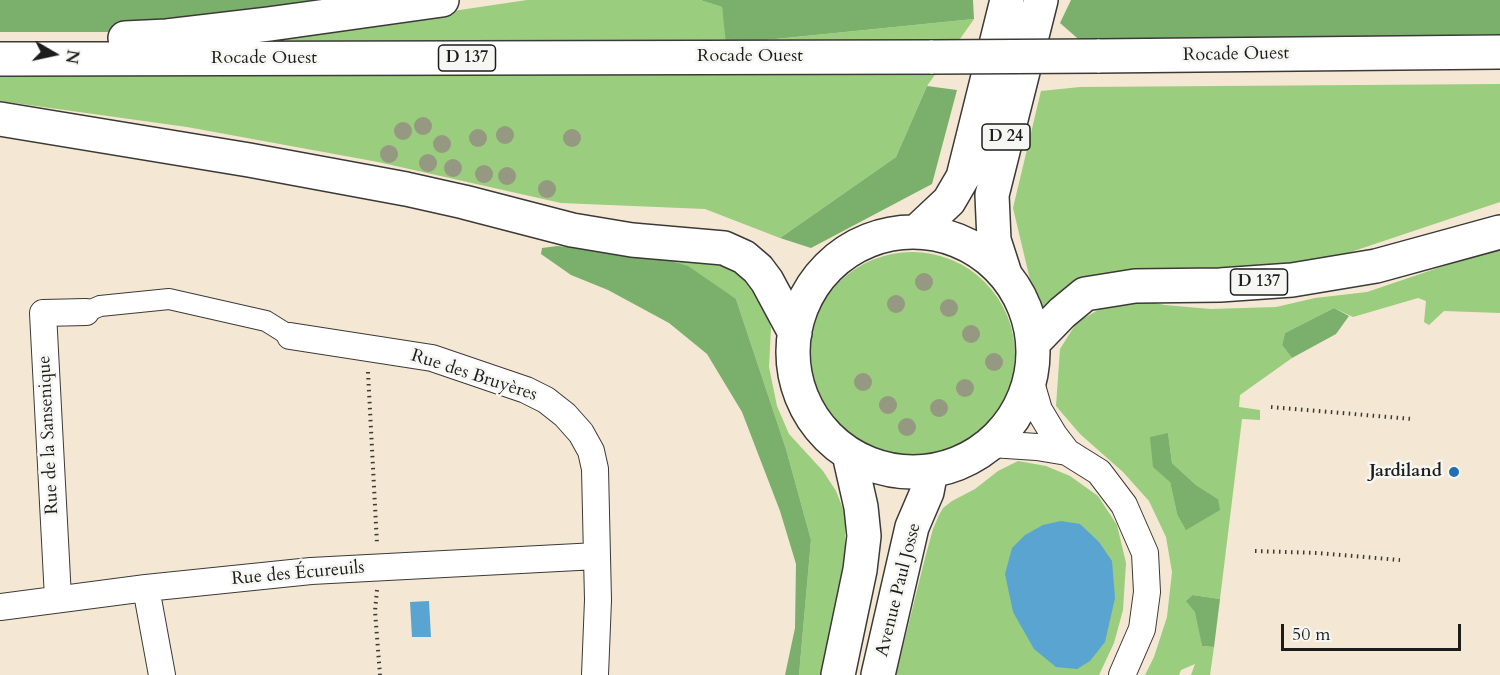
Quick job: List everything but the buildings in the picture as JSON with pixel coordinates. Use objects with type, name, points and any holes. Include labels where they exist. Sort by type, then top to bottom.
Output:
[{"type":"main road","points":[[0,49],[40,42],[167,36],[441,0]]},
{"type":"main road","name":"D 24","points":[[916,232],[949,201],[963,177],[1007,0]]},
{"type":"main road","name":"D 24","points":[[1005,274],[994,240],[992,195],[1041,0]]},
{"type":"main road","name":"Rocade Ouest","points":[[0,59],[933,57],[1500,52]]},
{"type":"main road","points":[[0,119],[249,160],[406,189],[572,230],[632,240],[724,248],[744,257],[758,269],[795,333]]},
{"type":"main road","points":[[916,232],[936,234],[956,240],[990,260],[1005,274],[1024,306],[1033,342],[1033,361],[1030,379],[1016,415],[991,444],[963,462],[931,471],[910,472],[889,470],[868,464],[849,454],[823,431],[804,402],[794,368],[795,333],[801,309],[812,287],[828,268],[847,252],[868,241],[892,234],[916,232]]},
{"type":"main road","name":"D 137","points":[[1033,342],[1085,294],[1134,286],[1220,285],[1292,280],[1376,266],[1500,232]]},
{"type":"main road","points":[[838,675],[860,570],[864,537],[861,507],[849,454]]},
{"type":"main road","name":"Avenue Paul Josse","points":[[878,675],[912,527],[927,492],[931,471]]},
{"type":"street","points":[[86,312],[100,306],[169,299],[266,321],[290,336]]},
{"type":"street","name":"Rue de la Sansenique","points":[[58,598],[43,313],[86,312]]},
{"type":"street","name":"Rue des Bruyères","points":[[290,336],[432,358],[504,382],[546,400],[565,414],[581,433],[591,451],[595,469],[598,600],[596,675]]},
{"type":"street","points":[[1030,379],[1039,410],[1066,452]]},
{"type":"street","points":[[991,444],[1037,447],[1066,452],[1099,472],[1124,505],[1145,553],[1147,592],[1142,629],[1122,675]]},
{"type":"street","name":"Rue des Écureuils","points":[[0,607],[58,598],[311,571],[597,556]]},
{"type":"street","points":[[146,588],[162,675]]},
{"type":"path","points":[[367,347],[378,567],[375,611],[380,675]]},
{"type":"path","points":[[1271,407],[1412,419]]},
{"type":"path","points":[[1255,550],[1400,560]]},
{"type":"green space","points":[[0,0],[338,0],[151,32],[0,32]]},
{"type":"green space","points":[[527,0],[700,0],[722,7],[727,44],[974,19],[927,86],[896,157],[780,238],[705,209],[561,203],[378,162],[187,127],[0,101],[0,69],[305,33]]},
{"type":"green space","points":[[700,0],[973,0],[974,19],[726,44],[722,7]]},
{"type":"green space","points":[[1071,0],[1500,0],[1500,34],[1084,44],[1060,23]]},
{"type":"green space","points":[[1500,84],[1500,202],[1294,271],[1043,313],[1032,288],[1013,208],[1041,91],[1080,87]]},
{"type":"green space","points":[[927,86],[957,90],[932,184],[811,248],[780,238],[896,157]]},
{"type":"green space","points":[[557,246],[647,254],[688,266],[736,299],[786,449],[811,540],[799,675],[785,675],[795,628],[796,564],[780,511],[742,412],[707,354],[669,323],[608,290],[571,275],[541,254],[542,248]]},
{"type":"green space","points":[[1500,247],[1500,313],[1444,311],[1429,325],[1424,322],[1426,301],[1418,298],[1353,317],[1334,308],[1285,333],[1282,345],[1292,358],[1240,395],[1239,407],[1260,410],[1260,420],[1242,419],[1220,599],[1193,595],[1202,646],[1214,647],[1210,675],[1191,675],[1195,664],[1181,670],[1179,675],[1145,675],[1154,657],[1167,617],[1172,572],[1166,537],[1149,501],[1123,472],[1080,434],[1056,406],[1060,349],[1077,322],[1107,305],[1140,300],[1165,305],[1211,309],[1276,307],[1315,298],[1367,292]],"holes":[[[1168,433],[1172,463],[1196,485],[1218,499],[1177,514],[1170,482]]]},
{"type":"green space","points":[[912,252],[932,254],[951,260],[985,282],[1007,316],[1013,335],[1015,355],[1013,375],[1007,394],[985,428],[951,450],[932,456],[912,458],[892,456],[873,450],[839,428],[817,394],[811,375],[809,355],[811,335],[817,316],[839,282],[873,260],[892,254]]},
{"type":"green space","points":[[662,258],[720,262],[737,273],[761,296],[771,328],[769,367],[777,406],[789,434],[823,471],[836,491],[845,514],[845,555],[842,575],[820,675],[799,675],[811,540],[786,449],[736,299]]},
{"type":"green space","points":[[1334,308],[1349,316],[1336,334],[1292,358],[1282,345],[1285,333]]},
{"type":"green space","points":[[1168,433],[1172,463],[1196,485],[1218,499],[1220,510],[1186,530],[1177,514],[1170,482],[1153,467],[1150,437]]},
{"type":"green space","points":[[1018,461],[1046,466],[1070,476],[1098,496],[1117,525],[1126,563],[1123,610],[1114,643],[1099,675],[896,675],[925,558],[939,515],[943,508],[952,501],[975,489],[998,471]]},
{"type":"green space","points":[[1193,595],[1220,599],[1214,647],[1202,646],[1195,612],[1186,601]]},
{"type":"water","points":[[1061,521],[1080,524],[1099,542],[1112,561],[1115,598],[1105,642],[1090,661],[1077,669],[1056,667],[1034,649],[1013,612],[1005,574],[1012,548],[1025,535],[1043,525]]},
{"type":"water","points":[[429,601],[431,637],[412,637],[410,602]]},
{"type":"place","name":"Jardiland","points":[[1454,472]]}]
